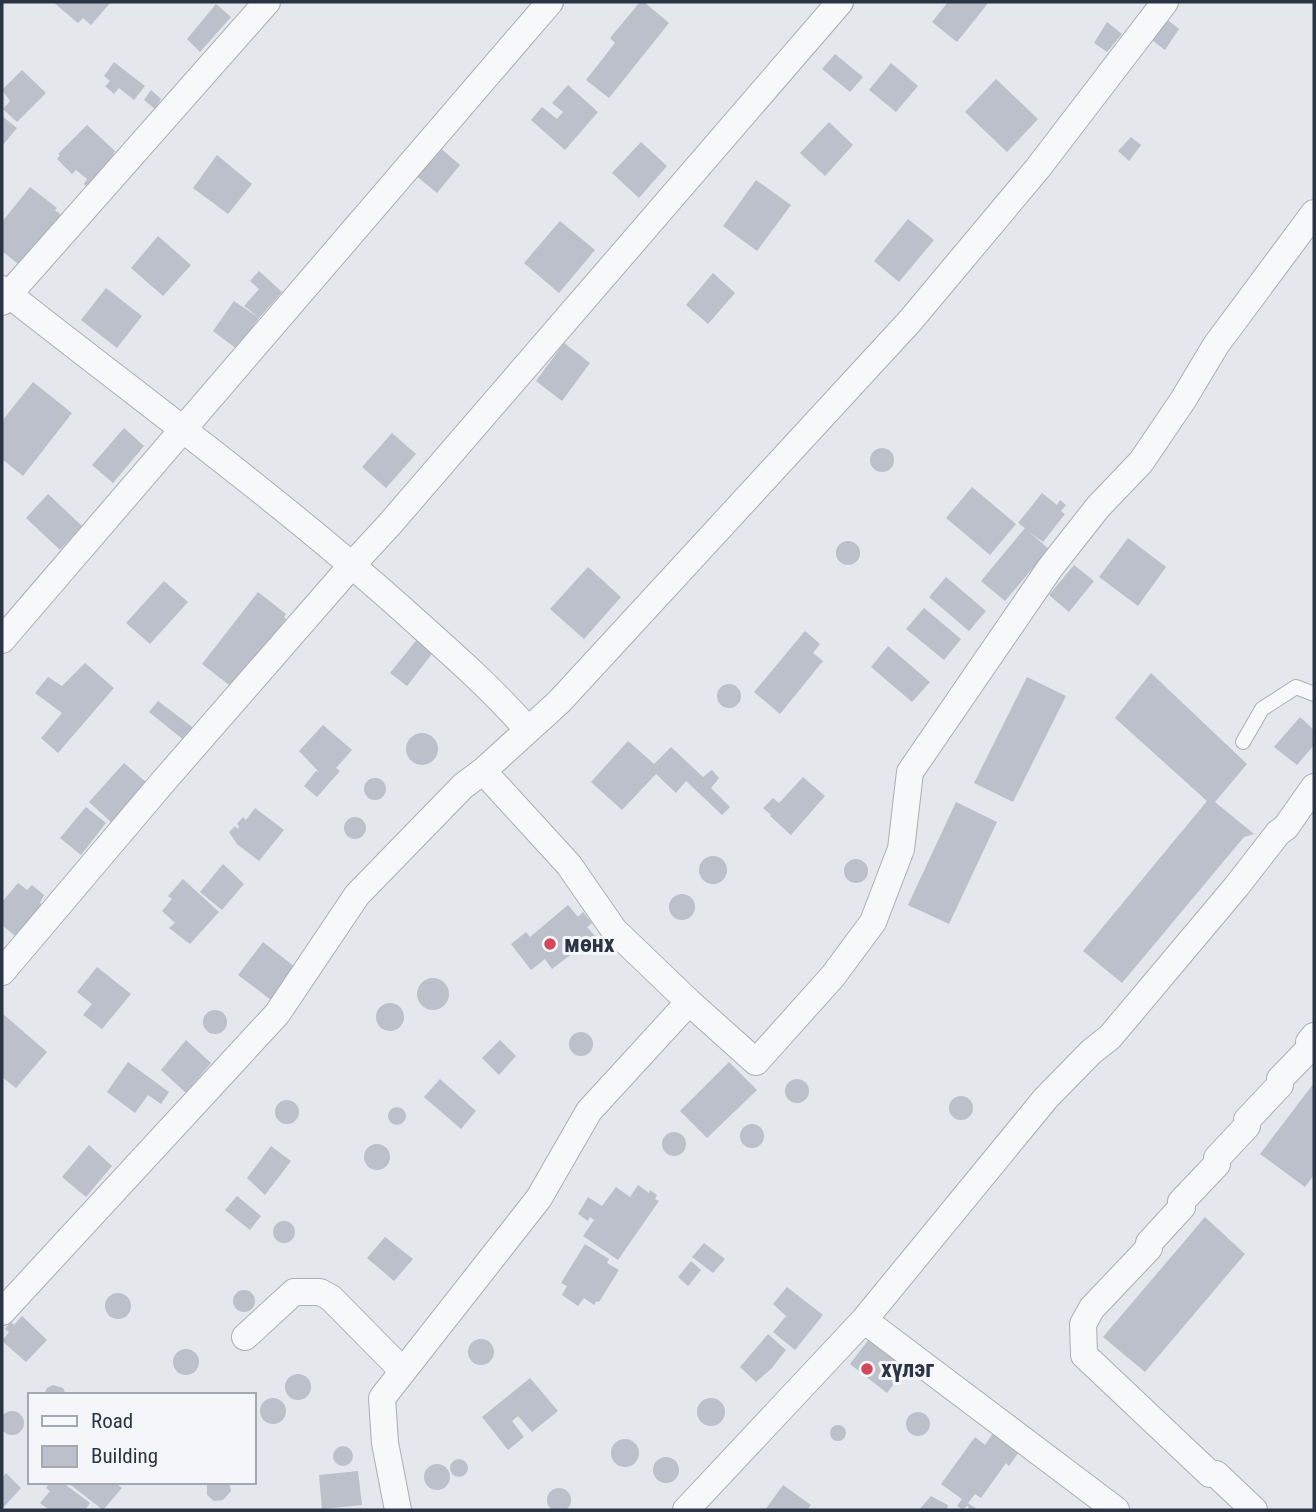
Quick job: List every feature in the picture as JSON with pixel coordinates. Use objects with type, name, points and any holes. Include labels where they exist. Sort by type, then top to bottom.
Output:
[{"type":"street","points":[[267,2],[4,295],[183,428],[352,565],[495,692],[528,730]]},
{"type":"street","points":[[2,640],[550,2]]},
{"type":"street","points":[[2,972],[840,2]]},
{"type":"street","points":[[2,1312],[276,1014],[357,894],[463,786],[484,771],[559,702],[910,321],[1038,168],[1165,2]]},
{"type":"street","points":[[484,771],[569,865],[614,930],[756,1062],[833,976],[873,922],[901,849],[910,772],[1050,568],[1098,507],[1141,462],[1216,345],[1314,213]]},
{"type":"street","points":[[686,1510],[864,1320],[1031,1115],[1091,1052],[1110,1037],[1194,939],[1278,833],[1286,827],[1314,787]]},
{"type":"street","points":[[398,1510],[385,1443],[382,1398],[539,1198],[589,1111],[689,1002]]},
{"type":"street","points":[[1254,1510],[1216,1474],[1210,1474],[1084,1355],[1083,1324],[1092,1308],[1149,1248],[1149,1242],[1181,1208],[1181,1202],[1217,1164],[1217,1158],[1247,1126],[1247,1120],[1280,1085],[1280,1079],[1310,1048],[1309,1042],[1314,1037]]},
{"type":"street","points":[[245,1337],[293,1292],[320,1292],[331,1298],[403,1371]]},
{"type":"street","points":[[864,1320],[1116,1510]]},
{"type":"lane","points":[[1243,742],[1262,709],[1296,687],[1314,694]]},
{"type":"building","points":[[53,2],[111,2],[91,25],[83,18],[78,23]]},
{"type":"building","points":[[640,2],[644,2],[669,23],[609,98],[586,80],[615,43],[610,38]]},
{"type":"building","points":[[948,2],[989,2],[957,42],[932,22]]},
{"type":"building","points":[[216,4],[231,17],[200,52],[187,39]]},
{"type":"building","points":[[1164,17],[1179,29],[1165,50],[1148,37]]},
{"type":"building","points":[[1107,22],[1122,34],[1107,52],[1094,43]]},
{"type":"building","points":[[835,54],[863,77],[850,92],[822,69]]},
{"type":"building","points":[[114,62],[145,86],[134,100],[119,88],[114,94],[105,86],[110,81],[104,76]]},
{"type":"building","points":[[891,63],[918,86],[896,112],[869,90]]},
{"type":"building","points":[[22,70],[46,93],[17,122],[3,109],[10,101],[2,90]]},
{"type":"building","points":[[996,79],[1038,119],[1007,152],[965,112]]},
{"type":"building","points":[[568,85],[598,112],[565,150],[531,120],[542,107],[557,119],[563,112],[552,103]]},
{"type":"building","points":[[151,90],[161,99],[155,109],[144,100]]},
{"type":"building","points":[[2,116],[17,128],[2,146]]},
{"type":"building","points":[[829,122],[853,145],[825,176],[800,153]]},
{"type":"building","points":[[87,125],[120,159],[92,192],[84,184],[87,179],[76,170],[72,174],[57,159],[60,155],[58,154]]},
{"type":"building","points":[[1131,137],[1141,145],[1129,161],[1118,151]]},
{"type":"building","points":[[641,142],[667,166],[639,198],[612,173]]},
{"type":"building","points":[[438,146],[460,165],[437,193],[414,174]]},
{"type":"building","points":[[217,155],[252,184],[228,214],[193,188]]},
{"type":"building","points":[[756,180],[791,205],[757,251],[723,226]]},
{"type":"building","points":[[30,187],[63,216],[22,267],[2,251],[2,222]]},
{"type":"building","points":[[908,219],[934,240],[899,282],[874,261]]},
{"type":"building","points":[[560,221],[595,250],[559,293],[524,263]]},
{"type":"building","points":[[158,236],[191,265],[163,296],[131,268]]},
{"type":"building","points":[[259,271],[282,292],[259,318],[244,306],[259,289],[250,281]]},
{"type":"building","points":[[713,273],[735,293],[708,324],[686,305]]},
{"type":"building","points":[[106,288],[142,316],[117,348],[81,320]]},
{"type":"building","points":[[234,301],[259,318],[237,349],[213,331]]},
{"type":"building","points":[[564,343],[590,363],[562,401],[536,381]]},
{"type":"building","points":[[33,382],[72,413],[23,476],[2,459],[2,421]]},
{"type":"building","points":[[124,428],[144,446],[113,483],[92,465]]},
{"type":"building","points":[[392,433],[416,454],[386,488],[362,467]]},
{"type":"building","points":[[882,448],[891,451],[894,460],[891,469],[882,472],[873,469],[870,460],[873,451]]},
{"type":"building","points":[[972,487],[1016,524],[990,555],[946,518]]},
{"type":"building","points":[[1042,493],[1057,505],[1060,500],[1066,505],[1061,511],[1065,514],[1043,542],[1029,532],[1049,549],[1005,601],[981,581],[1025,528],[1018,523]]},
{"type":"building","points":[[48,494],[82,526],[60,550],[26,518]]},
{"type":"building","points":[[1128,538],[1166,567],[1138,606],[1099,577]]},
{"type":"building","points":[[848,541],[857,544],[860,553],[857,562],[848,565],[839,562],[836,553],[839,544]]},
{"type":"building","points":[[1074,565],[1094,581],[1069,612],[1049,595]]},
{"type":"building","points":[[588,567],[621,597],[584,639],[550,609]]},
{"type":"building","points":[[946,577],[986,611],[969,631],[929,597]]},
{"type":"building","points":[[164,581],[188,602],[150,644],[126,623]]},
{"type":"building","points":[[258,592],[286,614],[286,619],[233,688],[202,664]]},
{"type":"building","points":[[924,608],[961,639],[944,660],[906,629]]},
{"type":"building","points":[[805,631],[820,644],[813,653],[823,661],[780,714],[754,692]]},
{"type":"building","points":[[419,637],[435,650],[407,686],[390,673]]},
{"type":"building","points":[[888,646],[930,682],[912,702],[871,667]]},
{"type":"building","points":[[85,663],[114,688],[58,753],[41,738],[62,713],[35,693],[48,677],[62,686]]},
{"type":"building","points":[[1151,673],[1247,764],[1215,802],[1254,834],[1244,837],[1122,983],[1083,951],[1207,801],[1115,718]]},
{"type":"building","points":[[1027,677],[1066,696],[1013,802],[974,783]]},
{"type":"building","points":[[729,684],[738,687],[741,696],[738,705],[729,708],[720,705],[717,696],[720,687]]},
{"type":"building","points":[[158,701],[195,729],[185,741],[149,712]]},
{"type":"building","points":[[1300,717],[1314,730],[1314,745],[1297,765],[1274,747]]},
{"type":"building","points":[[323,725],[352,750],[336,768],[340,771],[317,797],[304,786],[316,771],[319,772],[299,751]]},
{"type":"building","points":[[422,733],[434,737],[438,749],[434,761],[422,765],[410,761],[406,749],[410,737]]},
{"type":"building","points":[[628,741],[654,764],[671,747],[703,777],[712,770],[719,778],[711,788],[730,807],[722,815],[686,781],[676,793],[656,774],[622,810],[591,782]]},
{"type":"building","points":[[124,763],[147,783],[111,822],[89,802]]},
{"type":"building","points":[[803,777],[825,796],[791,835],[763,808],[773,798],[779,803]]},
{"type":"building","points":[[375,778],[383,781],[386,789],[383,797],[375,800],[367,797],[364,789],[367,781]]},
{"type":"building","points":[[956,802],[997,822],[949,924],[908,905]]},
{"type":"building","points":[[86,807],[106,823],[81,855],[60,838]]},
{"type":"building","points":[[255,808],[284,830],[259,861],[237,844],[229,832],[235,826],[238,829],[237,824],[243,817],[246,820]]},
{"type":"building","points":[[351,817],[359,817],[366,824],[366,832],[359,839],[351,839],[344,832],[344,824]]},
{"type":"building","points":[[713,856],[723,860],[727,870],[723,880],[713,884],[703,880],[699,870],[703,860]]},
{"type":"building","points":[[856,859],[865,862],[868,871],[865,880],[856,883],[847,880],[844,871],[847,862]]},
{"type":"building","points":[[223,864],[244,884],[222,910],[200,892]]},
{"type":"building","points":[[183,879],[219,912],[190,944],[169,928],[175,923],[162,911],[172,899],[168,896]]},
{"type":"building","points":[[18,883],[27,890],[32,885],[44,895],[40,903],[42,905],[15,936],[2,925],[2,902]]},
{"type":"building","points":[[682,894],[691,898],[695,907],[691,916],[682,920],[673,916],[669,907],[673,898]]},
{"type":"building","points":[[568,905],[578,917],[583,912],[592,923],[587,927],[595,936],[552,969],[545,959],[531,970],[511,944],[526,932],[530,937]]},
{"type":"building","points":[[263,942],[295,967],[275,1003],[238,975]]},
{"type":"building","points":[[97,967],[131,994],[102,1029],[83,1015],[92,1004],[77,992]]},
{"type":"building","points":[[433,978],[444,983],[449,994],[444,1005],[433,1010],[422,1005],[417,994],[422,983]]},
{"type":"building","points":[[390,1003],[400,1007],[404,1017],[400,1027],[390,1031],[380,1027],[376,1017],[380,1007]]},
{"type":"building","points":[[215,1010],[224,1013],[227,1022],[224,1031],[215,1034],[206,1031],[203,1022],[206,1013]]},
{"type":"building","points":[[2,1013],[47,1052],[16,1088],[2,1077]]},
{"type":"building","points":[[581,1032],[590,1035],[593,1044],[590,1053],[581,1056],[572,1053],[569,1044],[572,1035]]},
{"type":"building","points":[[186,1040],[211,1063],[186,1093],[161,1070]]},
{"type":"building","points":[[500,1040],[516,1056],[499,1075],[482,1058]]},
{"type":"building","points":[[128,1062],[169,1092],[161,1104],[148,1095],[135,1113],[107,1092]]},
{"type":"building","points":[[729,1062],[757,1090],[707,1138],[680,1111]]},
{"type":"building","points":[[440,1079],[476,1111],[461,1129],[424,1097]]},
{"type":"building","points":[[797,1079],[806,1082],[809,1091],[806,1100],[797,1103],[788,1100],[785,1091],[788,1082]]},
{"type":"building","points":[[1314,1083],[1314,1175],[1305,1187],[1260,1154]]},
{"type":"building","points":[[961,1096],[970,1099],[973,1108],[970,1117],[961,1120],[952,1117],[949,1108],[952,1099]]},
{"type":"building","points":[[287,1100],[298,1107],[299,1112],[292,1123],[287,1124],[276,1117],[275,1112],[282,1101]]},
{"type":"building","points":[[397,1107],[403,1110],[406,1116],[403,1122],[397,1125],[391,1122],[388,1116],[391,1110]]},
{"type":"building","points":[[752,1124],[761,1127],[764,1136],[761,1145],[752,1148],[743,1145],[740,1136],[743,1127]]},
{"type":"building","points":[[674,1132],[683,1135],[686,1144],[683,1153],[674,1156],[665,1153],[662,1144],[665,1135]]},
{"type":"building","points":[[377,1144],[386,1148],[390,1157],[386,1166],[377,1170],[368,1166],[364,1157],[368,1148]]},
{"type":"building","points":[[89,1145],[112,1166],[86,1197],[62,1177]]},
{"type":"building","points":[[271,1146],[291,1161],[265,1195],[247,1178]]},
{"type":"building","points":[[638,1185],[657,1195],[655,1199],[659,1201],[618,1260],[583,1236],[594,1220],[590,1217],[588,1221],[578,1214],[588,1197],[602,1206],[616,1187],[630,1197]]},
{"type":"building","points":[[237,1196],[261,1216],[250,1230],[225,1210]]},
{"type":"building","points":[[1205,1217],[1245,1254],[1145,1372],[1103,1337]]},
{"type":"building","points":[[280,1221],[288,1221],[295,1228],[295,1236],[288,1243],[280,1243],[273,1236],[273,1228]]},
{"type":"building","points":[[385,1237],[413,1259],[394,1281],[367,1258]]},
{"type":"building","points":[[704,1243],[725,1259],[713,1273],[692,1257]]},
{"type":"building","points":[[585,1244],[609,1259],[607,1263],[619,1270],[599,1302],[594,1305],[584,1298],[578,1306],[562,1295],[567,1286],[561,1283]]},
{"type":"building","points":[[691,1261],[701,1270],[688,1286],[678,1277]]},
{"type":"building","points":[[787,1287],[823,1315],[795,1350],[773,1332],[786,1316],[773,1304]]},
{"type":"building","points":[[244,1290],[252,1293],[255,1301],[252,1309],[244,1312],[236,1309],[233,1301],[236,1293]]},
{"type":"building","points":[[118,1293],[127,1297],[131,1306],[127,1315],[118,1319],[109,1315],[105,1306],[109,1297]]},
{"type":"building","points":[[22,1316],[47,1340],[26,1362],[2,1341],[9,1332],[5,1329],[11,1322],[14,1325]]},
{"type":"building","points":[[768,1334],[786,1350],[756,1382],[740,1367]]},
{"type":"building","points":[[872,1335],[909,1364],[887,1393],[850,1364]]},
{"type":"building","points":[[481,1339],[490,1343],[494,1352],[490,1361],[481,1365],[472,1361],[468,1352],[472,1343]]},
{"type":"building","points":[[186,1349],[195,1353],[199,1362],[195,1371],[186,1375],[177,1371],[173,1362],[177,1353]]},
{"type":"building","points":[[298,1374],[307,1378],[311,1387],[307,1396],[298,1400],[289,1396],[285,1387],[289,1378]]},
{"type":"building","points":[[530,1378],[558,1411],[532,1432],[518,1416],[512,1421],[524,1437],[508,1450],[482,1417]]},
{"type":"building","points":[[53,1385],[63,1388],[65,1393],[45,1393]]},
{"type":"building","points":[[273,1398],[282,1402],[286,1411],[282,1420],[273,1424],[264,1420],[260,1411],[264,1402]]},
{"type":"building","points":[[711,1398],[721,1402],[725,1412],[721,1422],[711,1426],[701,1422],[697,1412],[701,1402]]},
{"type":"building","points":[[12,1411],[23,1418],[24,1423],[17,1434],[12,1435],[1,1428],[0,1423],[7,1412]]},
{"type":"building","points":[[918,1412],[927,1415],[930,1424],[927,1433],[918,1436],[909,1433],[906,1424],[909,1415]]},
{"type":"building","points":[[835,1425],[841,1425],[846,1433],[844,1439],[835,1441],[830,1436],[830,1430]]},
{"type":"building","points":[[995,1430],[1021,1449],[1009,1466],[1006,1463],[981,1498],[975,1494],[968,1503],[978,1510],[967,1510],[967,1506],[963,1510],[957,1506],[962,1499],[941,1484],[975,1437],[985,1445]]},
{"type":"building","points":[[625,1439],[635,1443],[639,1453],[635,1463],[625,1467],[615,1463],[611,1453],[615,1443]]},
{"type":"building","points":[[343,1446],[350,1449],[353,1456],[350,1463],[343,1466],[336,1463],[333,1456],[336,1449]]},
{"type":"building","points":[[666,1457],[675,1461],[679,1470],[675,1479],[666,1483],[657,1479],[653,1470],[657,1461]]},
{"type":"building","points":[[455,1459],[463,1459],[468,1468],[466,1475],[455,1477],[450,1472],[450,1464]]},
{"type":"building","points":[[437,1464],[446,1468],[450,1477],[446,1486],[437,1490],[428,1486],[424,1477],[428,1468]]},
{"type":"building","points":[[358,1471],[362,1505],[322,1509],[319,1475]]},
{"type":"building","points":[[6,1473],[21,1488],[2,1509],[2,1478]]},
{"type":"building","points":[[49,1484],[65,1484],[90,1503],[85,1510],[49,1510],[40,1503],[50,1491],[46,1488]]},
{"type":"building","points":[[70,1484],[117,1484],[122,1488],[103,1510]]},
{"type":"building","points":[[207,1484],[229,1484],[231,1491],[223,1500],[214,1501],[207,1495]]},
{"type":"building","points":[[783,1485],[811,1505],[807,1510],[765,1510]]},
{"type":"building","points":[[559,1488],[570,1495],[571,1500],[564,1511],[559,1512],[548,1505],[547,1500],[554,1489]]},
{"type":"building","points":[[931,1496],[948,1505],[947,1510],[919,1510]]},
{"type":"place","name":"мөнх","points":[[550,944]]},
{"type":"place","name":"хүлэг","points":[[867,1369]]}]
